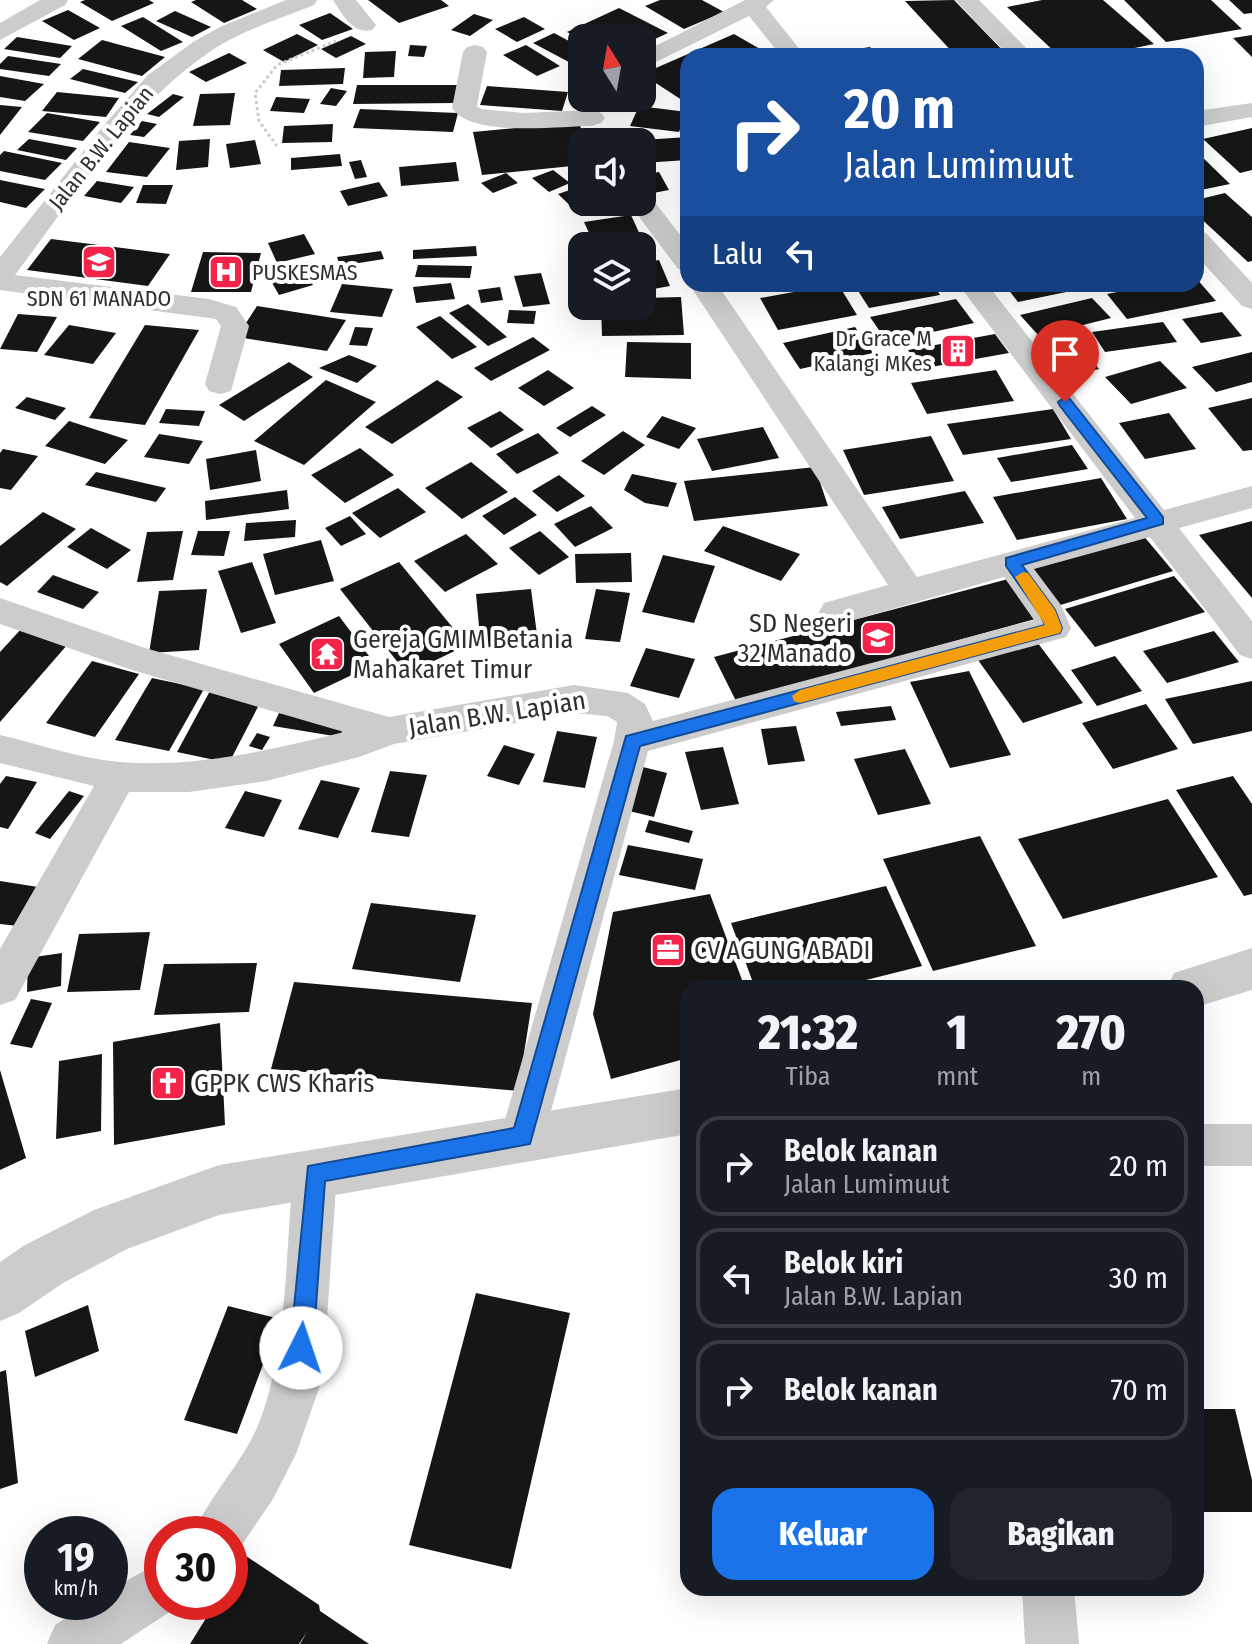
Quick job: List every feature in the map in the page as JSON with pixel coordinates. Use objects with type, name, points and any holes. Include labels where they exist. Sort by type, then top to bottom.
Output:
[{"type":"street","points":[[0,33],[57,0]]},
{"type":"street","name":"Jalan B.W. Lapian","points":[[0,276],[114,129],[157,80],[201,47],[228,32],[306,0]]},
{"type":"street","points":[[344,0],[364,25]]},
{"type":"street","points":[[966,0],[1014,48]]},
{"type":"street","points":[[656,55],[758,3],[788,48]]},
{"type":"street","points":[[475,52],[464,108],[472,116],[496,119],[568,111]]},
{"type":"street","points":[[1204,118],[1252,110]]},
{"type":"street","points":[[652,216],[680,253]]},
{"type":"street","points":[[1204,248],[1252,300]]},
{"type":"street","points":[[0,282],[209,308],[226,313],[235,326],[220,384]]},
{"type":"street","points":[[708,292],[909,591]]},
{"type":"street","points":[[978,292],[1252,646]]},
{"type":"street","points":[[836,612],[1252,497]]},
{"type":"street","points":[[522,1137],[632,741],[1054,628],[1049,614],[1011,562]]},
{"type":"street","points":[[0,611],[59,634],[168,668],[389,731]]},
{"type":"street","name":"Jalan B.W. Lapian","points":[[0,749],[118,777],[189,777],[266,766],[359,743],[389,731],[505,709],[596,699],[615,703],[632,714],[635,721],[632,741]]},
{"type":"street","points":[[0,987],[118,777]]},
{"type":"street","points":[[1204,984],[1252,969]]},
{"type":"street","points":[[0,1294],[44,1264],[113,1228],[219,1190],[680,1112]]},
{"type":"street","points":[[1204,1145],[1251,1147]]},
{"type":"street","points":[[231,1516],[279,1437],[299,1377],[315,1173]]},
{"type":"street","points":[[1049,1596],[1052,1644]]},
{"type":"street","points":[[74,1644],[144,1599]]},
{"type":"path","points":[[277,146],[259,121],[255,93],[277,65],[355,33],[364,25]]},
{"type":"building","points":[[149,0],[154,3],[112,21],[80,2]]},
{"type":"building","points":[[242,0],[257,9],[224,23],[191,2]]},
{"type":"building","points":[[368,0],[441,0],[449,6],[399,23]]},
{"type":"building","points":[[660,0],[702,0],[724,12],[684,29],[645,6]]},
{"type":"building","points":[[954,0],[1000,48],[949,48],[905,1]]},
{"type":"building","points":[[1042,0],[1103,0],[1154,44],[1135,48],[1051,48],[1007,7]]},
{"type":"building","points":[[1124,0],[1211,0],[1242,29],[1166,42]]},
{"type":"building","points":[[1229,0],[1252,0],[1252,13],[1244,14]]},
{"type":"building","points":[[619,8],[650,24],[584,24]]},
{"type":"building","points":[[68,10],[100,28],[74,40],[42,21]]},
{"type":"building","points":[[175,11],[211,27],[192,37],[156,21]]},
{"type":"building","points":[[330,13],[353,29],[322,40],[299,25]]},
{"type":"building","points":[[474,14],[493,20],[470,36],[451,30]]},
{"type":"building","points":[[143,17],[183,42],[161,51],[121,26]]},
{"type":"building","points":[[524,17],[545,29],[517,42],[495,29]]},
{"type":"building","points":[[656,27],[668,33],[656,39]]},
{"type":"building","points":[[554,33],[568,40],[568,62],[533,43]]},
{"type":"building","points":[[297,34],[318,45],[284,62],[263,50]]},
{"type":"building","points":[[734,34],[758,48],[702,48]]},
{"type":"building","points":[[1252,35],[1252,57],[1233,38]]},
{"type":"building","points":[[351,36],[366,44],[336,58],[321,49]]},
{"type":"building","points":[[17,37],[72,46],[60,58],[4,49]]},
{"type":"building","points":[[102,40],[165,57],[142,76],[78,59]]},
{"type":"building","points":[[410,45],[427,46],[424,57],[408,56]]},
{"type":"building","points":[[526,45],[560,66],[537,76],[503,55]]},
{"type":"building","points":[[396,51],[394,77],[363,78],[365,52]]},
{"type":"building","points":[[229,53],[247,63],[206,82],[189,72]]},
{"type":"building","points":[[8,56],[61,64],[49,76],[0,69],[0,64]]},
{"type":"building","points":[[680,57],[680,99],[656,83],[656,68]]},
{"type":"building","points":[[345,68],[343,84],[279,86],[281,70]]},
{"type":"building","points":[[83,69],[138,82],[125,93],[70,79]]},
{"type":"building","points":[[0,76],[44,84],[25,101],[0,97]]},
{"type":"building","points":[[357,85],[458,85],[455,103],[353,104]]},
{"type":"building","points":[[487,86],[568,92],[562,111],[480,105]]},
{"type":"building","points":[[331,88],[347,91],[336,106],[320,104]]},
{"type":"building","points":[[57,92],[119,98],[106,117],[42,111]]},
{"type":"building","points":[[235,93],[230,125],[193,126],[200,94]]},
{"type":"building","points":[[173,94],[184,97],[159,117],[147,114]]},
{"type":"building","points":[[276,97],[310,99],[304,113],[270,111]]},
{"type":"building","points":[[0,105],[22,107],[0,135]]},
{"type":"building","points":[[656,108],[680,111],[679,132],[630,126],[636,112],[656,112]]},
{"type":"building","points":[[360,109],[458,113],[453,132],[353,128]]},
{"type":"building","points":[[47,113],[100,122],[83,141],[28,132]]},
{"type":"building","points":[[142,121],[157,124],[144,137],[130,135]]},
{"type":"building","points":[[579,122],[581,128],[568,128],[568,166],[482,175],[473,132]]},
{"type":"building","points":[[333,124],[332,142],[282,143],[284,126]]},
{"type":"building","points":[[1252,128],[1252,170],[1240,173],[1204,139]]},
{"type":"building","points":[[680,138],[680,161],[656,162],[656,139]]},
{"type":"building","points":[[29,139],[77,148],[66,160],[17,150]]},
{"type":"building","points":[[210,139],[208,167],[176,170],[179,141]]},
{"type":"building","points":[[255,140],[261,164],[230,168],[226,144]]},
{"type":"building","points":[[129,142],[170,148],[147,177],[106,172]]},
{"type":"building","points":[[4,151],[62,163],[45,180],[0,171],[0,155]]},
{"type":"building","points":[[340,154],[342,166],[291,170],[291,158]]},
{"type":"building","points":[[1204,159],[1230,184],[1204,189]]},
{"type":"building","points":[[361,160],[367,177],[355,179],[349,162]]},
{"type":"building","points":[[456,162],[459,181],[401,186],[399,167]]},
{"type":"building","points":[[553,170],[568,184],[549,192],[532,178]]},
{"type":"building","points":[[659,172],[669,190],[656,192],[656,173]]},
{"type":"building","points":[[506,173],[518,183],[493,193],[481,183]]},
{"type":"building","points":[[0,180],[45,189],[26,208],[0,202]]},
{"type":"building","points":[[97,181],[134,187],[121,203],[84,196]]},
{"type":"building","points":[[379,182],[388,196],[348,206],[340,191]]},
{"type":"building","points":[[143,185],[173,185],[166,204],[136,203]]},
{"type":"building","points":[[568,191],[568,204],[558,194]]},
{"type":"building","points":[[1225,193],[1252,217],[1252,261],[1248,262],[1204,221],[1204,198]]},
{"type":"building","points":[[631,216],[639,232],[589,232],[584,222]]},
{"type":"building","points":[[304,234],[315,254],[277,263],[268,243]]},
{"type":"building","name":"SDN 61 MANADO","points":[[51,239],[170,254],[148,286],[27,270]]},
{"type":"building","points":[[476,246],[477,256],[413,259],[413,250]]},
{"type":"building","points":[[381,251],[384,259],[340,266],[337,257]]},
{"type":"building","name":"PUSKESMAS","points":[[203,252],[261,253],[251,292],[191,292]]},
{"type":"building","points":[[659,260],[670,286],[656,288],[656,261]]},
{"type":"building","points":[[301,264],[313,285],[279,295],[267,274]]},
{"type":"building","points":[[418,265],[472,266],[470,278],[415,277]]},
{"type":"building","points":[[541,273],[550,304],[523,307],[514,276]]},
{"type":"building","points":[[451,283],[455,299],[416,303],[413,287]]},
{"type":"building","points":[[342,284],[393,289],[382,317],[330,312]]},
{"type":"building","points":[[500,287],[503,300],[481,303],[478,290]]},
{"type":"building","points":[[1204,287],[1216,301],[1127,319],[1107,294],[1204,292]]},
{"type":"building","points":[[793,292],[843,292],[857,315],[778,330],[760,298]]},
{"type":"building","points":[[859,292],[938,292],[940,295],[869,308]]},
{"type":"building","points":[[1010,292],[1066,292],[1018,302]]},
{"type":"building","points":[[681,297],[684,335],[602,336],[601,320],[656,320],[656,298]]},
{"type":"building","points":[[1092,298],[1111,318],[1039,336],[1020,315]]},
{"type":"building","points":[[956,299],[974,323],[887,342],[870,317]]},
{"type":"building","points":[[468,304],[507,337],[488,346],[449,313]]},
{"type":"building","points":[[257,306],[346,320],[327,351],[237,337]]},
{"type":"building","points":[[509,310],[536,311],[534,324],[507,323]]},
{"type":"building","points":[[1222,312],[1242,336],[1201,343],[1182,319]]},
{"type":"building","points":[[18,314],[57,317],[37,352],[0,349]]},
{"type":"building","points":[[440,316],[477,347],[452,359],[416,327]]},
{"type":"building","points":[[1163,322],[1177,342],[1105,352],[1092,332]]},
{"type":"building","points":[[69,325],[116,333],[93,364],[44,355]]},
{"type":"building","points":[[145,325],[199,330],[145,425],[89,418]]},
{"type":"building","points":[[355,327],[373,328],[367,346],[349,345]]},
{"type":"building","points":[[855,327],[873,353],[800,369],[783,343]]},
{"type":"building","points":[[1069,333],[1099,369],[1071,376],[1041,340]]},
{"type":"building","name":"Dr Grace M Kalangi MKes","points":[[995,334],[1009,353],[920,369],[908,350]]},
{"type":"building","points":[[533,337],[550,350],[491,381],[474,368]]},
{"type":"building","points":[[627,342],[691,343],[691,379],[625,377]]},
{"type":"building","points":[[1252,352],[1252,382],[1216,392],[1192,367]]},
{"type":"building","points":[[349,355],[377,366],[357,383],[319,368]]},
{"type":"building","points":[[1160,361],[1187,388],[1131,404],[1105,377]]},
{"type":"building","points":[[289,362],[313,377],[244,421],[219,405]]},
{"type":"building","points":[[548,370],[574,388],[544,406],[518,388]]},
{"type":"building","points":[[996,370],[1014,401],[927,414],[911,383]]},
{"type":"building","points":[[326,380],[376,402],[304,465],[254,441]]},
{"type":"building","points":[[437,380],[463,397],[392,444],[365,427]]},
{"type":"building","points":[[27,397],[66,408],[55,420],[15,408]]},
{"type":"building","points":[[1252,398],[1252,450],[1243,451],[1208,408]]},
{"type":"building","points":[[592,406],[606,415],[570,437],[556,428]]},
{"type":"building","points":[[166,409],[205,411],[199,426],[159,423]]},
{"type":"building","points":[[1053,409],[1071,439],[963,455],[947,424]]},
{"type":"building","points":[[500,411],[524,430],[491,448],[467,428]]},
{"type":"building","points":[[1169,413],[1196,449],[1145,459],[1119,423]]},
{"type":"building","points":[[662,416],[696,428],[679,449],[646,437]]},
{"type":"building","points":[[69,421],[128,440],[105,464],[45,446]]},
{"type":"building","points":[[763,427],[779,458],[712,471],[697,439]]},
{"type":"building","points":[[623,431],[645,445],[604,475],[581,461]]},
{"type":"building","points":[[538,433],[559,453],[517,474],[496,454]]},
{"type":"building","points":[[159,434],[203,441],[189,464],[144,457]]},
{"type":"building","points":[[931,436],[954,481],[864,495],[843,450]]},
{"type":"building","points":[[1072,445],[1088,469],[1011,482],[997,458]]},
{"type":"building","points":[[360,448],[394,475],[345,503],[311,475]]},
{"type":"building","points":[[3,449],[38,456],[11,490],[0,488],[0,453]]},
{"type":"building","points":[[256,450],[261,481],[210,490],[206,459]]},
{"type":"building","points":[[471,462],[508,492],[462,519],[425,488]]},
{"type":"building","points":[[815,467],[828,506],[694,521],[684,481]]},
{"type":"building","points":[[96,472],[166,488],[156,502],[85,485]]},
{"type":"building","points":[[632,474],[677,483],[668,507],[645,503],[624,490]]},
{"type":"building","points":[[559,475],[585,496],[557,512],[532,491]]},
{"type":"building","points":[[1101,478],[1127,519],[1017,540],[993,497]]},
{"type":"building","points":[[398,488],[426,512],[380,538],[352,513]]},
{"type":"building","points":[[287,490],[289,509],[206,520],[205,501]]},
{"type":"building","points":[[965,491],[984,523],[900,539],[882,507]]},
{"type":"building","points":[[515,497],[537,515],[504,535],[482,516]]},
{"type":"building","points":[[591,506],[613,528],[575,547],[554,524]]},
{"type":"building","points":[[43,512],[76,529],[7,586],[0,582],[0,546]]},
{"type":"building","points":[[350,516],[366,534],[341,546],[325,528]]},
{"type":"building","points":[[296,520],[295,537],[244,541],[246,523]]},
{"type":"building","points":[[1252,521],[1252,598],[1199,535]]},
{"type":"building","points":[[723,526],[800,554],[781,581],[704,551]]},
{"type":"building","points":[[91,528],[131,550],[107,569],[67,547]]},
{"type":"building","points":[[183,531],[173,580],[137,582],[147,532]]},
{"type":"building","points":[[198,531],[230,531],[224,556],[191,555]]},
{"type":"building","points":[[540,531],[569,557],[539,575],[509,548]]},
{"type":"building","points":[[466,534],[498,564],[445,592],[414,561]]},
{"type":"building","points":[[1142,534],[1173,571],[1057,606],[1027,567]]},
{"type":"building","points":[[321,540],[334,581],[275,595],[263,554]]},
{"type":"building","points":[[631,553],[632,582],[576,583],[575,554]]},
{"type":"building","points":[[663,555],[715,566],[694,623],[642,612]]},
{"type":"building","points":[[252,562],[276,623],[241,633],[218,571]]},
{"type":"building","points":[[399,562],[467,645],[407,674],[340,589]]},
{"type":"building","points":[[53,575],[99,592],[83,609],[37,592]]},
{"type":"building","points":[[1174,576],[1205,612],[1095,647],[1065,609]]},
{"type":"building","name":"SD Negeri 32 Manado","points":[[1012,578],[1039,618],[736,701],[714,657]]},
{"type":"building","points":[[207,589],[199,650],[149,653],[159,591]]},
{"type":"building","points":[[531,589],[538,642],[481,648],[476,594]]},
{"type":"building","points":[[596,589],[630,593],[620,642],[585,639]]},
{"type":"building","name":"Gereja GMIM Betania Mahakaret Timur","points":[[339,616],[375,664],[314,693],[279,644]]},
{"type":"building","points":[[22,628],[68,644],[0,722],[0,652]]},
{"type":"building","points":[[1214,631],[1239,662],[1167,683],[1143,651]]},
{"type":"building","points":[[1037,642],[1083,703],[1023,723],[978,660]]},
{"type":"building","points":[[646,648],[695,659],[679,698],[630,686]]},
{"type":"building","points":[[1115,656],[1142,691],[1097,706],[1071,670]]},
{"type":"building","points":[[92,661],[139,674],[95,737],[46,723]]},
{"type":"building","points":[[969,671],[1011,755],[950,768],[910,682]]},
{"type":"building","points":[[152,678],[204,689],[169,751],[115,740]]},
{"type":"building","points":[[1252,681],[1252,731],[1193,744],[1165,699]]},
{"type":"building","points":[[211,689],[262,699],[229,763],[177,752]]},
{"type":"building","points":[[1146,704],[1178,749],[1113,769],[1082,723]]},
{"type":"building","points":[[891,706],[896,720],[841,726],[836,712]]},
{"type":"building","points":[[279,713],[345,725],[340,737],[273,726]]},
{"type":"building","points":[[796,726],[805,761],[768,765],[761,729]]},
{"type":"building","points":[[557,731],[597,737],[585,788],[543,782]]},
{"type":"building","points":[[257,733],[270,737],[262,750],[249,746]]},
{"type":"building","points":[[504,745],[535,754],[519,785],[487,776]]},
{"type":"building","points":[[723,747],[739,804],[701,810],[685,752]]},
{"type":"building","points":[[905,749],[931,804],[878,815],[854,759]]},
{"type":"building","points":[[643,767],[667,773],[654,817],[629,811]]},
{"type":"building","points":[[390,771],[427,775],[409,837],[371,832]]},
{"type":"building","points":[[6,776],[37,782],[8,829],[0,827],[0,784]]},
{"type":"building","points":[[1233,776],[1252,804],[1252,894],[1244,896],[1176,790]]},
{"type":"building","points":[[321,780],[360,788],[338,838],[298,829]]},
{"type":"building","points":[[69,791],[84,796],[50,839],[35,833]]},
{"type":"building","points":[[245,791],[282,800],[264,837],[225,828]]},
{"type":"building","points":[[1168,799],[1218,877],[1063,919],[1018,839]]},
{"type":"building","points":[[649,820],[693,831],[689,843],[645,832]]},
{"type":"building","points":[[980,836],[1036,946],[933,971],[883,859]]},
{"type":"building","points":[[628,845],[703,859],[695,890],[619,875]]},
{"type":"building","points":[[0,881],[38,887],[18,926],[0,924]]},
{"type":"building","points":[[886,886],[922,966],[866,980],[752,980],[731,923]]},
{"type":"building","name":"CV AGUNG ABADI","points":[[710,894],[742,980],[680,980],[680,1060],[611,1079],[593,1014],[613,912]]},
{"type":"building","points":[[371,903],[476,915],[460,982],[352,969]]},
{"type":"building","points":[[150,932],[140,990],[67,992],[79,934]]},
{"type":"building","points":[[62,953],[61,986],[27,992],[28,958]]},
{"type":"building","points":[[257,963],[249,1012],[154,1015],[164,964]]},
{"type":"building","points":[[294,982],[532,1003],[518,1091],[271,1069]]},
{"type":"building","points":[[31,999],[52,1003],[32,1048],[10,1044]]},
{"type":"building","name":"GPPK CWS Kharis","points":[[220,1023],[225,1125],[114,1145],[113,1042]]},
{"type":"building","points":[[102,1054],[101,1131],[56,1139],[59,1061]]},
{"type":"building","points":[[0,1070],[26,1158],[0,1170]]},
{"type":"building","points":[[476,1293],[570,1313],[511,1569],[409,1545]]},
{"type":"building","points":[[88,1305],[99,1351],[35,1377],[25,1331]]},
{"type":"building","points":[[228,1306],[280,1319],[237,1434],[184,1420]]},
{"type":"building","points":[[6,1370],[18,1483],[0,1489],[0,1372]]},
{"type":"building","points":[[1204,1409],[1235,1409],[1252,1480],[1252,1512],[1204,1512]]},
{"type":"building","points":[[248,1557],[319,1605],[320,1611],[369,1644],[300,1644],[307,1632],[299,1644],[190,1644],[205,1620],[248,1620]]},
{"type":"slow traffic","points":[[800,696],[1054,628],[1049,614],[1023,577]]},
{"type":"place","name":"SDN 61 MANADO","points":[[99,262]]},
{"type":"place","name":"PUSKESMAS","points":[[226,272]]},
{"type":"place","name":"Dr Grace M Kalangi MKes","points":[[958,351]]},
{"type":"place","name":"SD Negeri 32 Manado","points":[[878,638]]},
{"type":"place","name":"Gereja GMIM Betania Mahakaret Timur","points":[[327,654]]},
{"type":"place","name":"CV AGUNG ABADI","points":[[668,950]]},
{"type":"place","name":"GPPK CWS Kharis","points":[[168,1083]]},
{"type":"route","points":[[301,1348],[315,1173],[522,1137],[632,741],[1054,628],[1049,614],[1011,562],[1158,521],[1065,402]]}]
